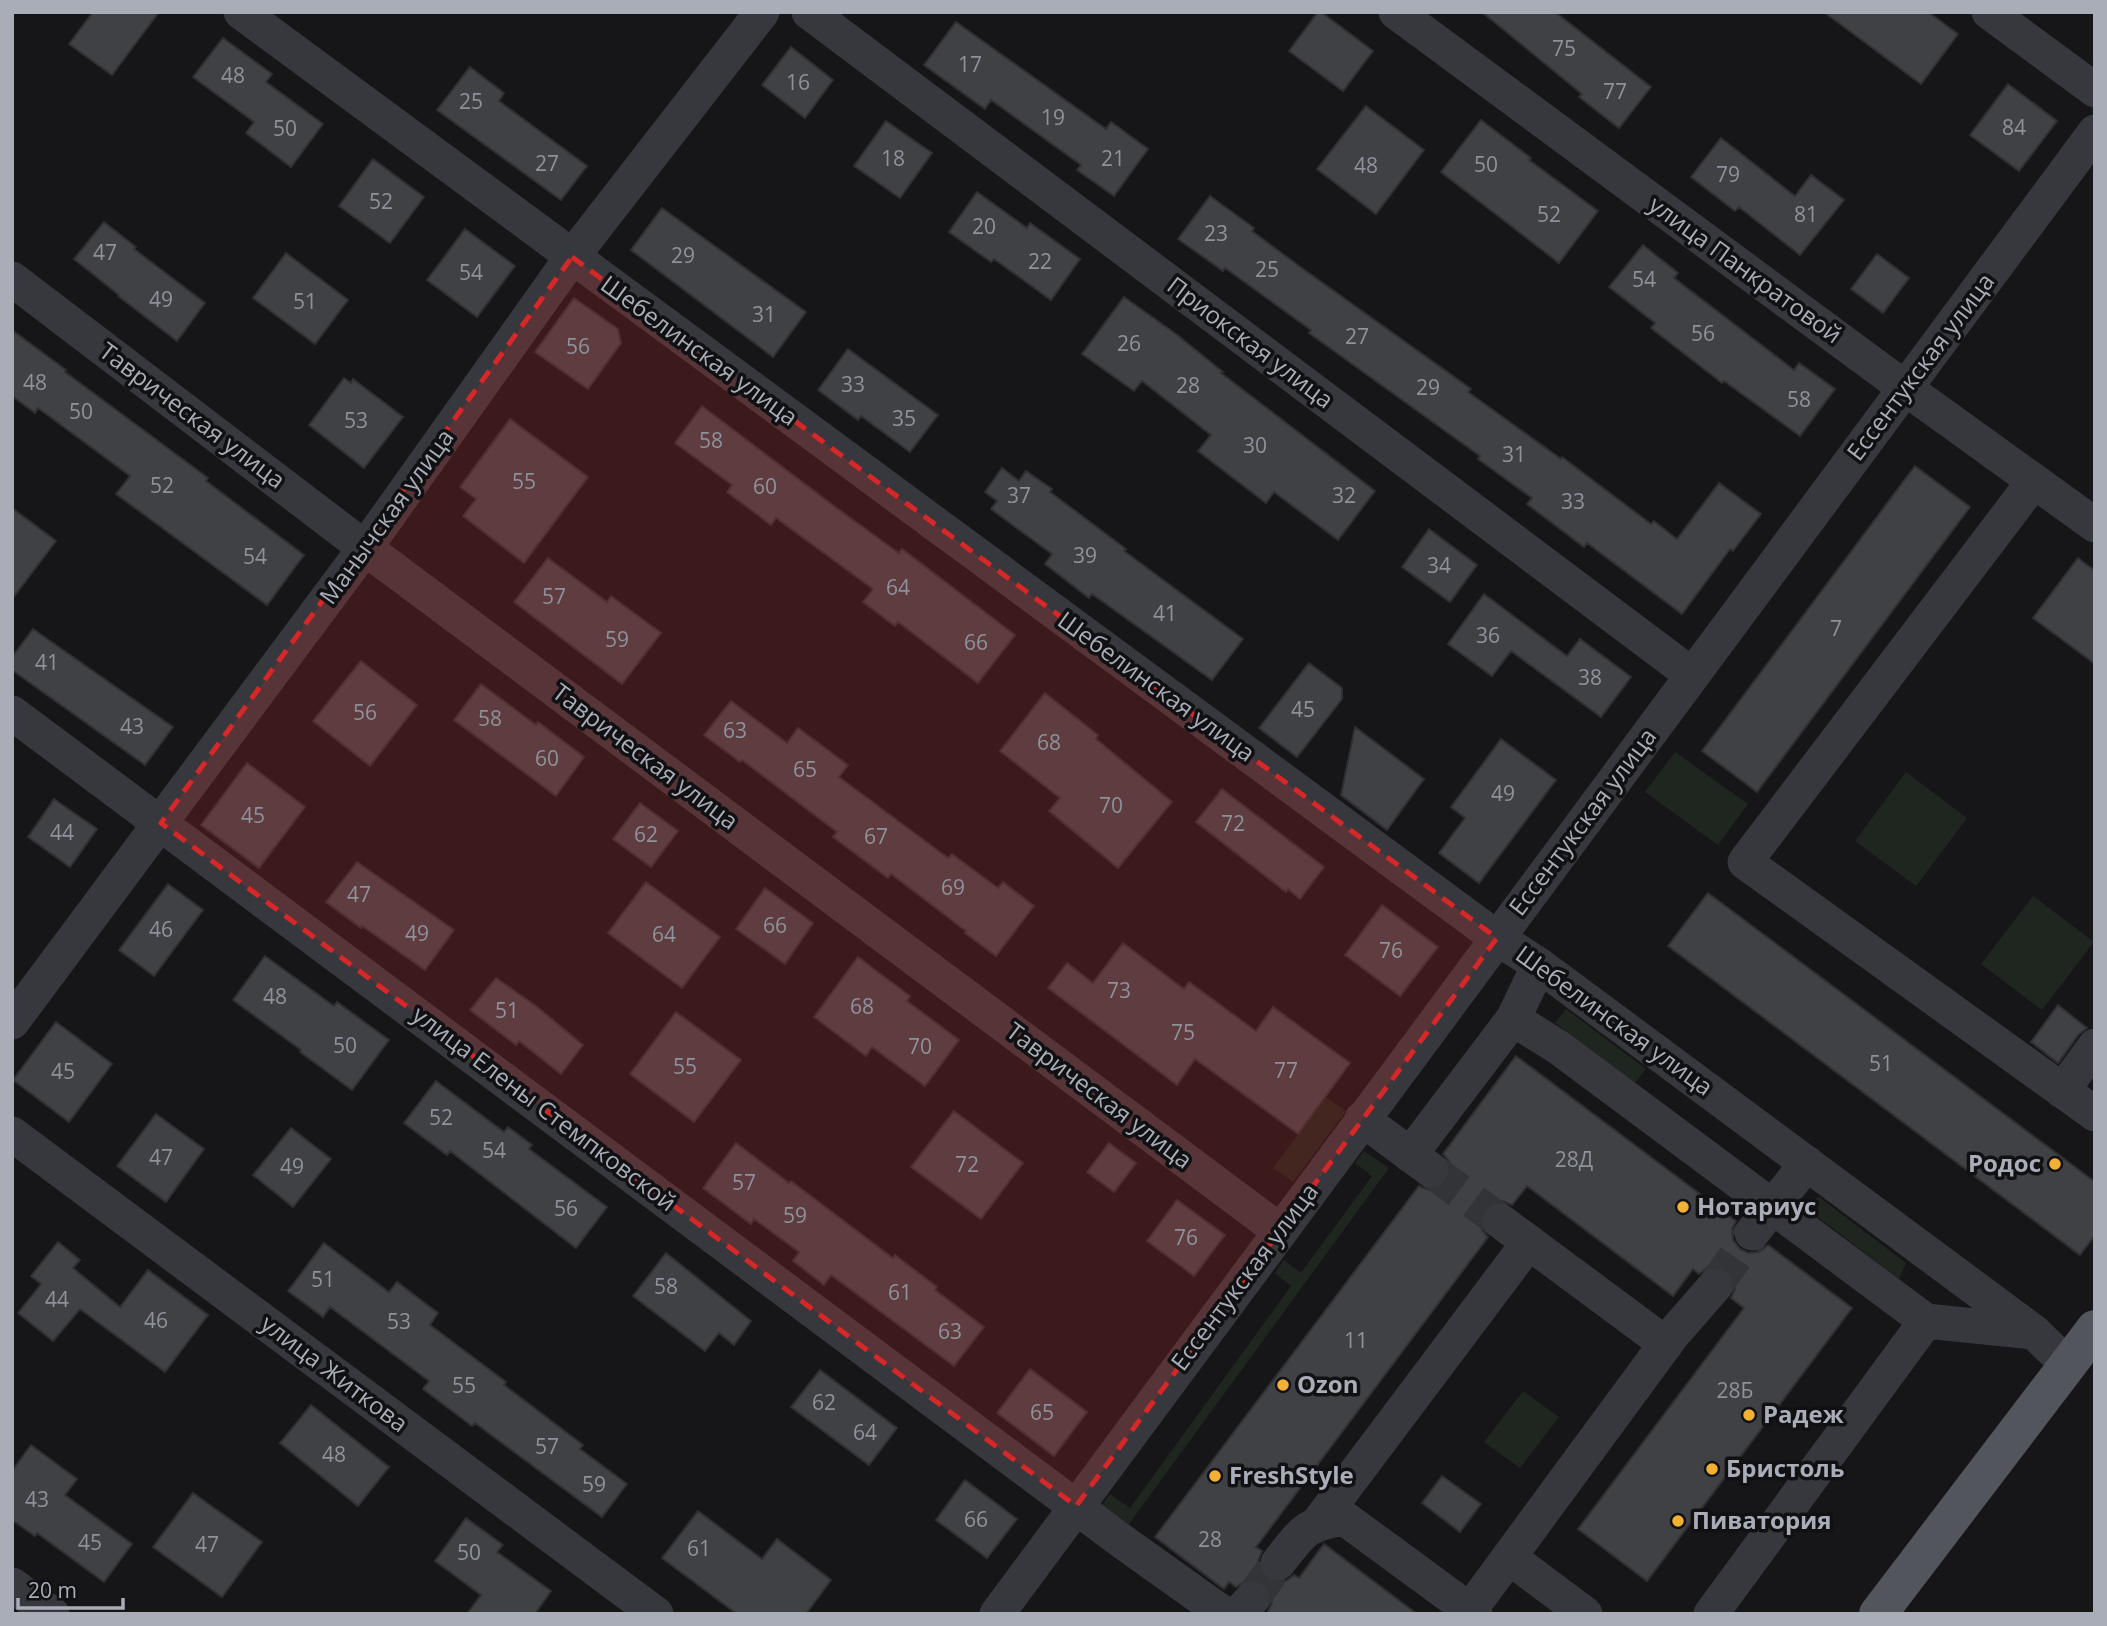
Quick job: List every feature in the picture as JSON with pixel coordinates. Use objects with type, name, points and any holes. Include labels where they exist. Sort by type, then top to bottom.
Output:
[{"type":"main road","points":[[1878,1614],[2095,1329]]},
{"type":"street","name":"Шебелинская улица","points":[[241,12],[1497,938],[1539,965],[1807,1163],[2034,1332],[2068,1365]]},
{"type":"street","name":"Манычская улица","points":[[12,1022],[366,548],[572,257],[762,12]]},
{"type":"street","name":"Приокская улица","points":[[809,12],[1692,675]]},
{"type":"street","name":"улица Панкратовой","points":[[1396,12],[2095,525]]},
{"type":"street","points":[[1989,12],[2095,90]]},
{"type":"street","name":"Ессентукская улица","points":[[998,1613],[2095,132]]},
{"type":"street","name":"Таврическая улица","points":[[12,279],[366,548],[1280,1231]]},
{"type":"street","points":[[2034,481],[1745,862],[2095,1114]]},
{"type":"street","name":"улица Елены Стемпковской","points":[[12,713],[1076,1506],[1238,1609]]},
{"type":"street","points":[[1362,1119],[1420,1162],[1513,1019],[1539,965]]},
{"type":"street","points":[[1513,1019],[1558,1046],[1762,1220],[1926,1321],[2034,1332]]},
{"type":"street","points":[[2062,1091],[2095,1046]]},
{"type":"street","name":"улица Житкова","points":[[12,1134],[656,1614]]},
{"type":"street","points":[[1762,1220],[1807,1163]]},
{"type":"street","points":[[1500,1221],[1666,1344]]},
{"type":"street","points":[[1278,1563],[1305,1530],[1318,1522],[1529,1242]]},
{"type":"street","points":[[1318,1522],[1344,1518],[1473,1612],[1509,1557],[1666,1344],[1715,1286]]},
{"type":"street","points":[[1711,1614],[1926,1321]]},
{"type":"street","points":[[1509,1557],[1585,1614]]},
{"type":"street","points":[[12,1584],[52,1614]]},
{"type":"highlighted area","points":[[572,257],[1497,938],[1076,1506],[161,823]]},
{"type":"shaded area","points":[[1675,752],[1748,804],[1718,845],[1645,792]]},
{"type":"shaded area","points":[[1906,772],[1967,818],[1916,886],[1855,841]]},
{"type":"shaded area","points":[[2033,896],[2094,942],[2042,1010],[1981,964]]},
{"type":"shaded area","points":[[1566,1009],[1646,1069],[1635,1083],[1555,1023]]},
{"type":"shaded area","points":[[1326,1097],[1346,1111],[1293,1182],[1273,1168]]},
{"type":"shaded area","points":[[1364,1151],[1389,1168],[1129,1524],[1102,1505],[1110,1494],[1130,1508],[1291,1286],[1275,1273],[1284,1260],[1301,1273],[1372,1176],[1355,1163]]},
{"type":"shaded area","points":[[1819,1197],[1906,1263],[1899,1279],[1802,1205]]},
{"type":"shaded area","points":[[1523,1391],[1559,1417],[1520,1468],[1484,1442]]},
{"type":"building","points":[[93,12],[159,12],[112,75],[69,44]]},
{"type":"building","points":[[1318,12],[1373,51],[1343,91],[1289,51]]},
{"type":"building","points":[[1482,12],[1555,12],[1651,87],[1619,128],[1579,97],[1582,94]]},
{"type":"building","points":[[1824,12],[1928,12],[1958,34],[1921,84]]},
{"type":"building","points":[[956,22],[1106,129],[1111,122],[1148,149],[1114,196],[1077,170],[1081,165],[991,100],[985,109],[924,65]]},
{"type":"building","points":[[223,38],[272,74],[266,82],[323,124],[291,167],[246,133],[254,122],[193,77]]},
{"type":"building","points":[[791,47],[833,80],[805,118],[762,85]]},
{"type":"building","points":[[470,67],[504,93],[499,101],[587,166],[561,200],[437,110]]},
{"type":"building","points":[[2008,84],[2057,121],[2019,171],[1970,135]]},
{"type":"building","points":[[1366,106],[1424,150],[1376,214],[1317,169]]},
{"type":"building","points":[[1481,120],[1531,158],[1529,160],[1598,211],[1559,263],[1441,172]]},
{"type":"building","points":[[886,121],[932,153],[900,198],[854,166]]},
{"type":"building","points":[[1721,138],[1795,196],[1811,175],[1844,200],[1800,255],[1739,207],[1735,211],[1691,177]]},
{"type":"building","points":[[373,159],[424,197],[390,243],[339,206]]},
{"type":"building","points":[[977,192],[1027,228],[1030,223],[1080,259],[1051,300],[994,259],[991,262],[949,232]]},
{"type":"building","points":[[1210,196],[1299,266],[1471,389],[1468,392],[1561,459],[1562,457],[1651,524],[1654,521],[1677,539],[1719,483],[1761,514],[1733,551],[1730,549],[1682,614],[1587,543],[1584,547],[1527,504],[1532,498],[1478,459],[1480,456],[1309,333],[1311,330],[1225,268],[1223,271],[1178,239]]},
{"type":"building","points":[[662,208],[806,312],[773,357],[631,250]]},
{"type":"building","points":[[104,222],[136,247],[134,249],[205,303],[177,341],[74,259]]},
{"type":"building","points":[[465,229],[515,266],[477,317],[427,280]]},
{"type":"building","points":[[1643,245],[1678,273],[1674,278],[1794,370],[1799,363],[1835,389],[1800,436],[1724,381],[1722,383],[1651,328],[1655,323],[1609,287]]},
{"type":"building","points":[[286,253],[348,300],[315,344],[253,298]]},
{"type":"building","points":[[1877,254],[1909,278],[1883,313],[1851,289]]},
{"type":"building","points":[[1124,297],[1176,334],[1223,372],[1221,373],[1375,491],[1338,540],[1274,492],[1266,503],[1198,451],[1211,435],[1142,381],[1134,391],[1082,354]]},
{"type":"building","points":[[574,298],[618,329],[621,343],[588,389],[535,352]]},
{"type":"building","points":[[12,330],[208,478],[206,481],[304,555],[267,605],[116,494],[130,476],[38,408],[35,413],[12,396]]},
{"type":"building","points":[[848,349],[938,415],[910,452],[861,416],[858,420],[818,390]]},
{"type":"building","points":[[344,378],[351,383],[353,379],[403,417],[364,468],[309,425]]},
{"type":"building","points":[[702,406],[838,509],[899,553],[902,549],[1015,635],[978,683],[898,622],[895,626],[863,602],[873,589],[776,518],[771,525],[727,492],[732,485],[675,443]]},
{"type":"building","points":[[510,419],[588,477],[524,563],[463,516],[476,499],[460,487]]},
{"type":"building","points":[[1915,466],[1970,507],[1757,792],[1702,751]]},
{"type":"building","points":[[1002,468],[1019,481],[1026,471],[1052,489],[1050,492],[1126,549],[1124,551],[1243,639],[1212,680],[1092,594],[1089,598],[1045,564],[1052,554],[991,509],[997,501],[985,492]]},
{"type":"building","points":[[12,508],[56,541],[12,599]]},
{"type":"building","points":[[1429,529],[1477,565],[1450,602],[1402,567]]},
{"type":"building","points":[[548,558],[607,602],[611,596],[661,633],[622,684],[514,602]]},
{"type":"building","points":[[2078,558],[2095,571],[2095,664],[2033,618]]},
{"type":"building","points":[[1484,594],[1567,656],[1580,639],[1631,677],[1601,717],[1511,651],[1492,676],[1448,644]]},
{"type":"building","points":[[33,629],[173,727],[145,765],[12,670],[12,657]]},
{"type":"building","points":[[361,661],[417,705],[370,766],[313,721]]},
{"type":"building","points":[[1309,663],[1342,688],[1342,699],[1297,757],[1259,728]]},
{"type":"building","points":[[481,684],[584,757],[556,796],[454,720]]},
{"type":"building","points":[[1045,693],[1098,735],[1096,739],[1172,802],[1118,868],[1049,811],[1060,798],[1000,751]]},
{"type":"building","points":[[731,701],[787,743],[798,728],[848,765],[839,777],[948,858],[952,854],[998,888],[1003,882],[1034,906],[996,956],[891,874],[888,878],[833,837],[837,832],[742,760],[740,762],[704,735]]},
{"type":"building","points":[[1355,727],[1424,779],[1387,830],[1341,795]]},
{"type":"building","points":[[1501,739],[1556,780],[1479,883],[1439,853],[1465,818],[1451,807]]},
{"type":"building","points":[[247,763],[305,807],[259,868],[201,825]]},
{"type":"building","points":[[1222,789],[1324,867],[1300,899],[1288,889],[1286,892],[1196,822]]},
{"type":"building","points":[[54,799],[97,829],[70,867],[28,837]]},
{"type":"building","points":[[640,803],[678,831],[651,867],[613,839]]},
{"type":"building","points":[[357,862],[454,930],[425,970],[326,902]]},
{"type":"building","points":[[646,882],[720,937],[682,988],[608,933]]},
{"type":"building","points":[[168,884],[203,910],[154,976],[119,950]]},
{"type":"building","points":[[765,888],[813,923],[785,964],[736,929]]},
{"type":"building","points":[[1708,893],[2095,1182],[2095,1235],[2080,1255],[1668,946]]},
{"type":"building","points":[[1382,905],[1438,947],[1400,996],[1345,955]]},
{"type":"building","points":[[1123,943],[1184,989],[1189,982],[1256,1031],[1273,1007],[1350,1063],[1298,1134],[1195,1059],[1177,1085],[1048,988],[1067,963],[1093,983]]},
{"type":"building","points":[[265,956],[334,1006],[337,1002],[389,1040],[352,1090],[233,1000]]},
{"type":"building","points":[[858,957],[910,996],[907,1001],[959,1040],[925,1086],[872,1047],[866,1056],[814,1017]]},
{"type":"building","points":[[496,978],[536,1006],[583,1045],[561,1074],[519,1041],[516,1045],[470,1010]]},
{"type":"building","points":[[2058,1005],[2087,1028],[2079,1034],[2058,1063],[2031,1042]]},
{"type":"building","points":[[676,1012],[741,1060],[694,1122],[630,1074]]},
{"type":"building","points":[[56,1022],[112,1064],[69,1122],[13,1080]]},
{"type":"building","points":[[1516,1056],[1736,1221],[1732,1229],[1733,1240],[1740,1249],[1748,1253],[1759,1252],[1768,1245],[1852,1308],[1647,1581],[1578,1529],[1744,1308],[1731,1298],[1735,1289],[1734,1279],[1728,1270],[1720,1266],[1708,1267],[1699,1274],[1693,1269],[1673,1296],[1527,1186],[1512,1205],[1503,1201],[1491,1203],[1483,1210],[1480,1219],[1482,1230],[1488,1237],[1256,1547],[1262,1551],[1258,1561],[1260,1571],[1266,1579],[1276,1583],[1286,1581],[1294,1575],[1299,1578],[1324,1544],[1417,1614],[1271,1614],[1268,1611],[1272,1603],[1271,1594],[1265,1584],[1256,1579],[1247,1580],[1236,1587],[1229,1582],[1224,1589],[1155,1537],[1419,1186],[1429,1190],[1438,1189],[1447,1182],[1451,1172],[1449,1161],[1443,1154]]},
{"type":"building","points":[[436,1081],[504,1132],[508,1127],[532,1145],[529,1149],[607,1207],[576,1248],[450,1151],[447,1155],[404,1123]]},
{"type":"building","points":[[954,1111],[1023,1163],[981,1219],[911,1167]]},
{"type":"building","points":[[156,1114],[204,1149],[166,1202],[117,1166]]},
{"type":"building","points":[[291,1128],[331,1159],[293,1207],[253,1175]]},
{"type":"building","points":[[736,1143],[893,1258],[895,1255],[984,1327],[954,1366],[831,1275],[824,1285],[793,1261],[799,1252],[754,1219],[751,1224],[703,1188]]},
{"type":"building","points":[[1109,1143],[1136,1163],[1114,1192],[1087,1172]]},
{"type":"building","points":[[1177,1200],[1225,1235],[1194,1276],[1147,1241]]},
{"type":"building","points":[[58,1242],[80,1260],[73,1268],[120,1307],[148,1270],[208,1315],[165,1372],[80,1309],[53,1341],[18,1313],[41,1284],[31,1276]]},
{"type":"building","points":[[324,1243],[389,1292],[397,1282],[438,1313],[430,1325],[506,1382],[504,1385],[583,1445],[580,1449],[627,1484],[602,1517],[475,1423],[472,1426],[423,1389],[429,1381],[330,1307],[323,1317],[288,1291]]},
{"type":"building","points":[[666,1253],[751,1321],[734,1345],[719,1333],[705,1351],[633,1296]]},
{"type":"building","points":[[1030,1369],[1087,1412],[1054,1456],[997,1413]]},
{"type":"building","points":[[820,1370],[897,1428],[869,1465],[791,1407]]},
{"type":"building","points":[[311,1405],[389,1467],[358,1506],[280,1443]]},
{"type":"building","points":[[31,1445],[77,1479],[65,1495],[132,1544],[104,1582],[37,1533],[35,1536],[12,1520],[12,1471]]},
{"type":"building","points":[[1442,1476],[1481,1504],[1460,1532],[1422,1503]]},
{"type":"building","points":[[965,1480],[1017,1519],[987,1558],[936,1520]]},
{"type":"building","points":[[193,1493],[262,1542],[222,1597],[153,1547]]},
{"type":"building","points":[[698,1511],[762,1559],[777,1539],[831,1580],[806,1614],[737,1614],[662,1558]]},
{"type":"building","points":[[466,1518],[503,1545],[497,1552],[551,1591],[535,1614],[467,1614],[481,1595],[435,1561]]},
{"type":"tunnel","points":[[1431,1170],[1500,1221]]},
{"type":"tunnel","points":[[1715,1286],[1752,1233]]},
{"type":"tunnel","points":[[1252,1599],[1278,1563]]},
{"type":"place","name":"Родос","points":[[2055,1164]]},
{"type":"place","name":"Нотариус","points":[[1683,1207]]},
{"type":"place","name":"Ozon","points":[[1283,1385]]},
{"type":"place","name":"Радеж","points":[[1749,1415]]},
{"type":"place","name":"Бристоль","points":[[1712,1469]]},
{"type":"place","name":"FreshStyle","points":[[1215,1476]]},
{"type":"place","name":"Пиватория","points":[[1678,1521]]}]
